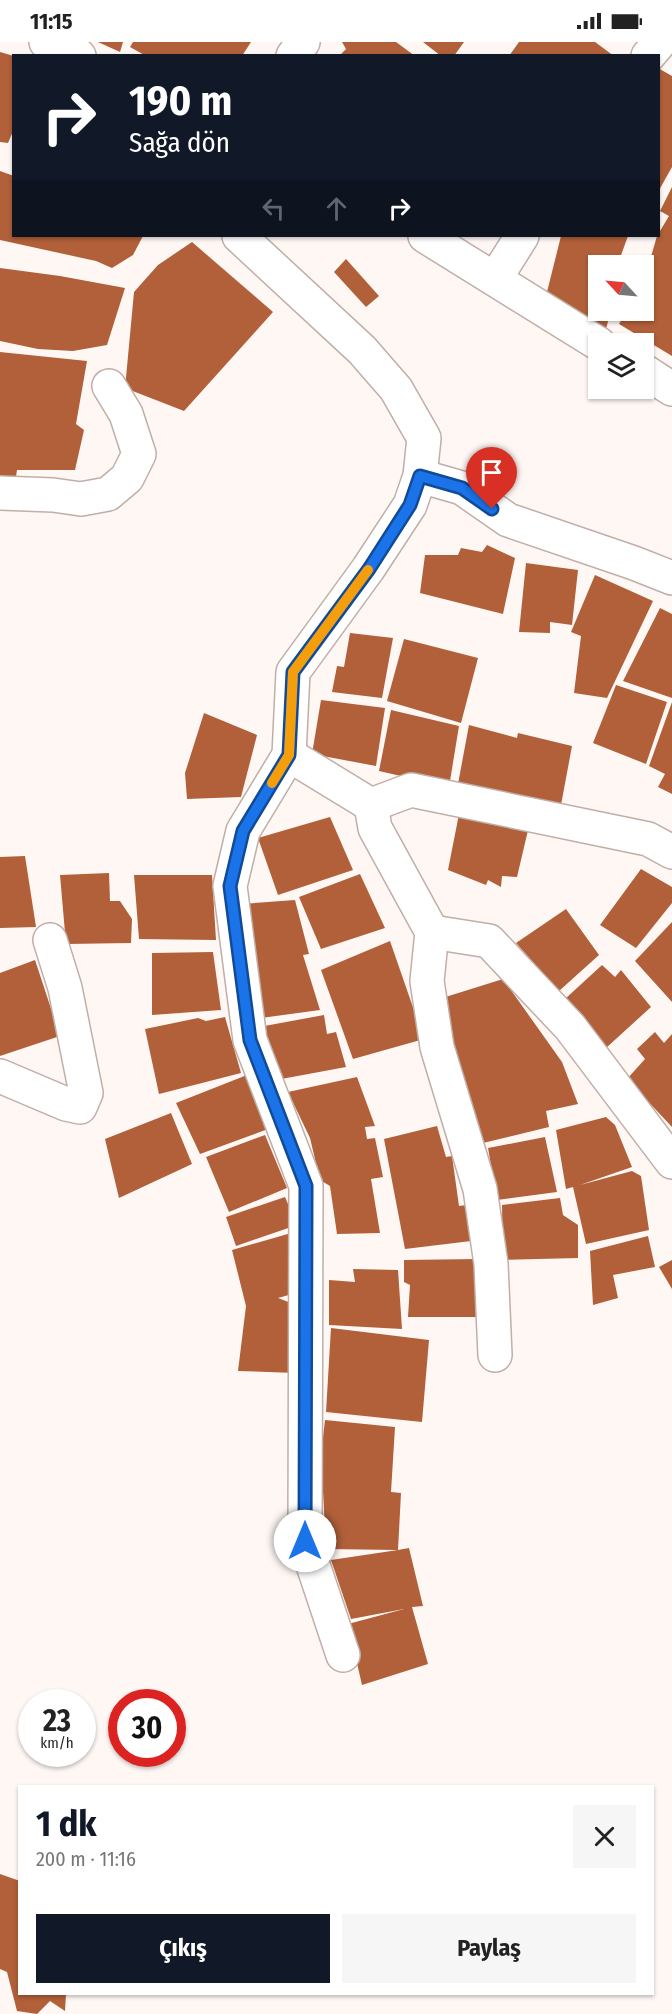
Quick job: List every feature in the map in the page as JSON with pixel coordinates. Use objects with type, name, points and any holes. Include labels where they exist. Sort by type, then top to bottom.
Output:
[{"type":"street","points":[[46,42],[74,54]]},
{"type":"street","points":[[650,54],[660,42]]},
{"type":"street","points":[[239,237],[362,350],[396,390],[424,438],[420,476],[410,505],[369,569],[293,672],[289,755],[243,831],[230,886],[250,1040],[306,1186],[305,1541],[343,1655]]},
{"type":"street","points":[[427,237],[588,337]]},
{"type":"street","points":[[495,279],[521,237]]},
{"type":"street","points":[[654,377],[672,389]]},
{"type":"street","points":[[0,493],[53,495],[81,499],[108,494],[127,478],[139,454],[126,414],[109,386]]},
{"type":"street","points":[[420,476],[462,488],[508,520],[672,578]]},
{"type":"street","points":[[289,755],[371,805],[375,828],[432,932],[427,981],[435,1036],[480,1189],[491,1264],[495,1355]]},
{"type":"street","points":[[371,805],[411,790],[648,839],[672,852]]},
{"type":"street","points":[[432,932],[489,941],[570,1027],[672,1162]]},
{"type":"street","points":[[0,1076],[66,1104],[80,1107],[86,1093],[65,988],[50,940]]},
{"type":"building","points":[[98,42],[123,42],[120,52]]},
{"type":"building","points":[[133,42],[251,42],[243,54],[142,54],[130,47]]},
{"type":"building","points":[[342,42],[396,42],[412,54],[341,54],[346,49]]},
{"type":"building","points":[[423,42],[464,42],[455,54],[438,54]]},
{"type":"building","points":[[519,42],[595,42],[611,54],[510,54]]},
{"type":"building","points":[[0,52],[12,55],[12,134],[8,143],[0,142]]},
{"type":"building","points":[[660,69],[672,76],[672,167],[660,188]]},
{"type":"building","points":[[0,171],[12,175],[12,237],[142,237],[133,255],[112,268],[96,261],[0,240]]},
{"type":"building","points":[[672,187],[672,356],[654,345],[654,333],[634,333],[619,324],[621,321],[654,321],[654,255],[652,255],[657,237],[660,237],[660,231],[669,216],[660,211]]},
{"type":"building","points":[[561,237],[628,237],[621,255],[588,255],[588,321],[608,321],[605,333],[546,296]]},
{"type":"building","points":[[192,242],[273,312],[184,411],[125,388],[134,292],[158,265]]},
{"type":"building","points":[[346,259],[379,296],[366,307],[334,272]]},
{"type":"building","points":[[0,268],[125,288],[107,345],[73,351],[38,349],[0,341]]},
{"type":"building","points":[[0,352],[87,361],[76,424],[84,430],[75,470],[17,470],[15,483],[0,481]]},
{"type":"building","points":[[487,545],[515,558],[503,614],[420,593],[425,555],[458,555],[461,548],[482,552]]},
{"type":"building","points":[[526,563],[578,570],[572,625],[550,622],[550,633],[519,632]]},
{"type":"building","points":[[595,575],[653,601],[607,698],[574,693],[581,636],[571,632]]},
{"type":"building","points":[[660,608],[672,614],[672,698],[623,681]]},
{"type":"building","points":[[350,633],[393,638],[382,698],[332,692],[337,666],[344,667]]},
{"type":"building","points":[[404,639],[478,658],[461,723],[387,701]]},
{"type":"building","points":[[616,685],[667,702],[646,764],[593,743]]},
{"type":"building","points":[[321,700],[385,708],[376,766],[312,754]]},
{"type":"building","points":[[672,702],[672,794],[658,787],[665,774],[649,766]]},
{"type":"building","points":[[391,710],[459,726],[449,787],[379,771]]},
{"type":"building","points":[[204,713],[257,735],[241,797],[187,799],[185,773]]},
{"type":"building","points":[[469,725],[517,738],[518,733],[572,746],[561,805],[458,784]]},
{"type":"building","points":[[460,809],[529,826],[517,877],[502,876],[501,887],[488,880],[486,885],[448,870]]},
{"type":"building","points":[[330,817],[353,870],[278,895],[258,838]]},
{"type":"building","points":[[25,856],[36,927],[0,928],[0,857]]},
{"type":"building","points":[[641,869],[672,887],[672,903],[636,948],[600,925]]},
{"type":"building","points":[[109,873],[110,901],[120,901],[132,919],[131,943],[66,944],[60,875]]},
{"type":"building","points":[[360,874],[385,928],[321,949],[299,897]]},
{"type":"building","points":[[134,875],[212,875],[216,940],[139,939]]},
{"type":"building","points":[[295,900],[309,954],[303,955],[320,1010],[261,1018],[242,904]]},
{"type":"building","points":[[566,909],[599,955],[559,991],[516,943]]},
{"type":"building","points":[[672,922],[672,1002],[635,961]]},
{"type":"building","points":[[390,941],[424,1039],[353,1059],[321,970]]},
{"type":"building","points":[[213,952],[221,1010],[152,1015],[152,953]]},
{"type":"building","points":[[35,960],[60,1036],[0,1056],[0,973]]},
{"type":"building","points":[[602,965],[615,977],[621,970],[651,1007],[606,1048],[565,999]]},
{"type":"building","points":[[503,979],[562,1062],[578,1104],[546,1111],[549,1127],[483,1143],[436,1000]]},
{"type":"building","points":[[324,1015],[327,1034],[336,1032],[346,1067],[276,1080],[259,1027]]},
{"type":"building","points":[[225,1017],[241,1073],[159,1094],[145,1029],[198,1018],[206,1021]]},
{"type":"building","points":[[655,1032],[664,1043],[672,1034],[672,1127],[627,1079],[645,1059],[637,1049]]},
{"type":"building","points":[[247,1075],[268,1129],[200,1154],[176,1103]]},
{"type":"building","points":[[357,1077],[375,1126],[365,1127],[367,1139],[375,1138],[383,1177],[371,1179],[380,1233],[337,1234],[330,1186],[320,1180],[310,1138],[288,1092]]},
{"type":"building","points":[[171,1113],[192,1164],[119,1198],[105,1139]]},
{"type":"building","points":[[606,1117],[615,1125],[632,1167],[580,1185],[632,1171],[641,1176],[649,1230],[586,1244],[573,1187],[566,1189],[556,1130]]},
{"type":"building","points":[[437,1126],[446,1157],[452,1156],[459,1206],[467,1205],[471,1241],[405,1249],[384,1139]]},
{"type":"building","points":[[265,1135],[287,1188],[229,1212],[206,1157]]},
{"type":"building","points":[[545,1137],[557,1192],[497,1200],[488,1148]]},
{"type":"building","points":[[285,1197],[297,1225],[236,1246],[226,1217]]},
{"type":"building","points":[[560,1198],[563,1215],[578,1225],[578,1258],[503,1260],[502,1205]]},
{"type":"building","points":[[298,1231],[303,1291],[278,1298],[304,1308],[296,1373],[238,1371],[246,1306],[232,1250]]},
{"type":"building","points":[[648,1236],[655,1267],[613,1275],[618,1298],[593,1305],[590,1251]]},
{"type":"building","points":[[477,1259],[478,1317],[408,1317],[410,1285],[404,1282],[404,1260]]},
{"type":"building","points":[[672,1260],[672,1289],[659,1267]]},
{"type":"building","points":[[353,1269],[398,1270],[402,1329],[329,1325],[329,1280],[355,1282]]},
{"type":"building","points":[[331,1328],[429,1340],[422,1422],[326,1412]]},
{"type":"building","points":[[325,1420],[395,1427],[391,1492],[401,1493],[398,1550],[326,1549],[323,1491],[317,1489]]},
{"type":"building","points":[[409,1548],[423,1606],[412,1607],[428,1664],[362,1685],[348,1624],[404,1609],[351,1619],[331,1560]]},
{"type":"building","points":[[0,1874],[18,1880],[18,1995],[66,1995],[65,2011],[50,2001],[37,2014],[17,2011],[7,1972],[0,1969]]},
{"type":"slow traffic","points":[[272,783],[289,755],[293,672],[368,570]]},
{"type":"route","points":[[305,1541],[306,1186],[250,1040],[230,886],[243,831],[289,755],[293,672],[369,569],[410,505],[420,476],[462,488],[492,509]]}]
